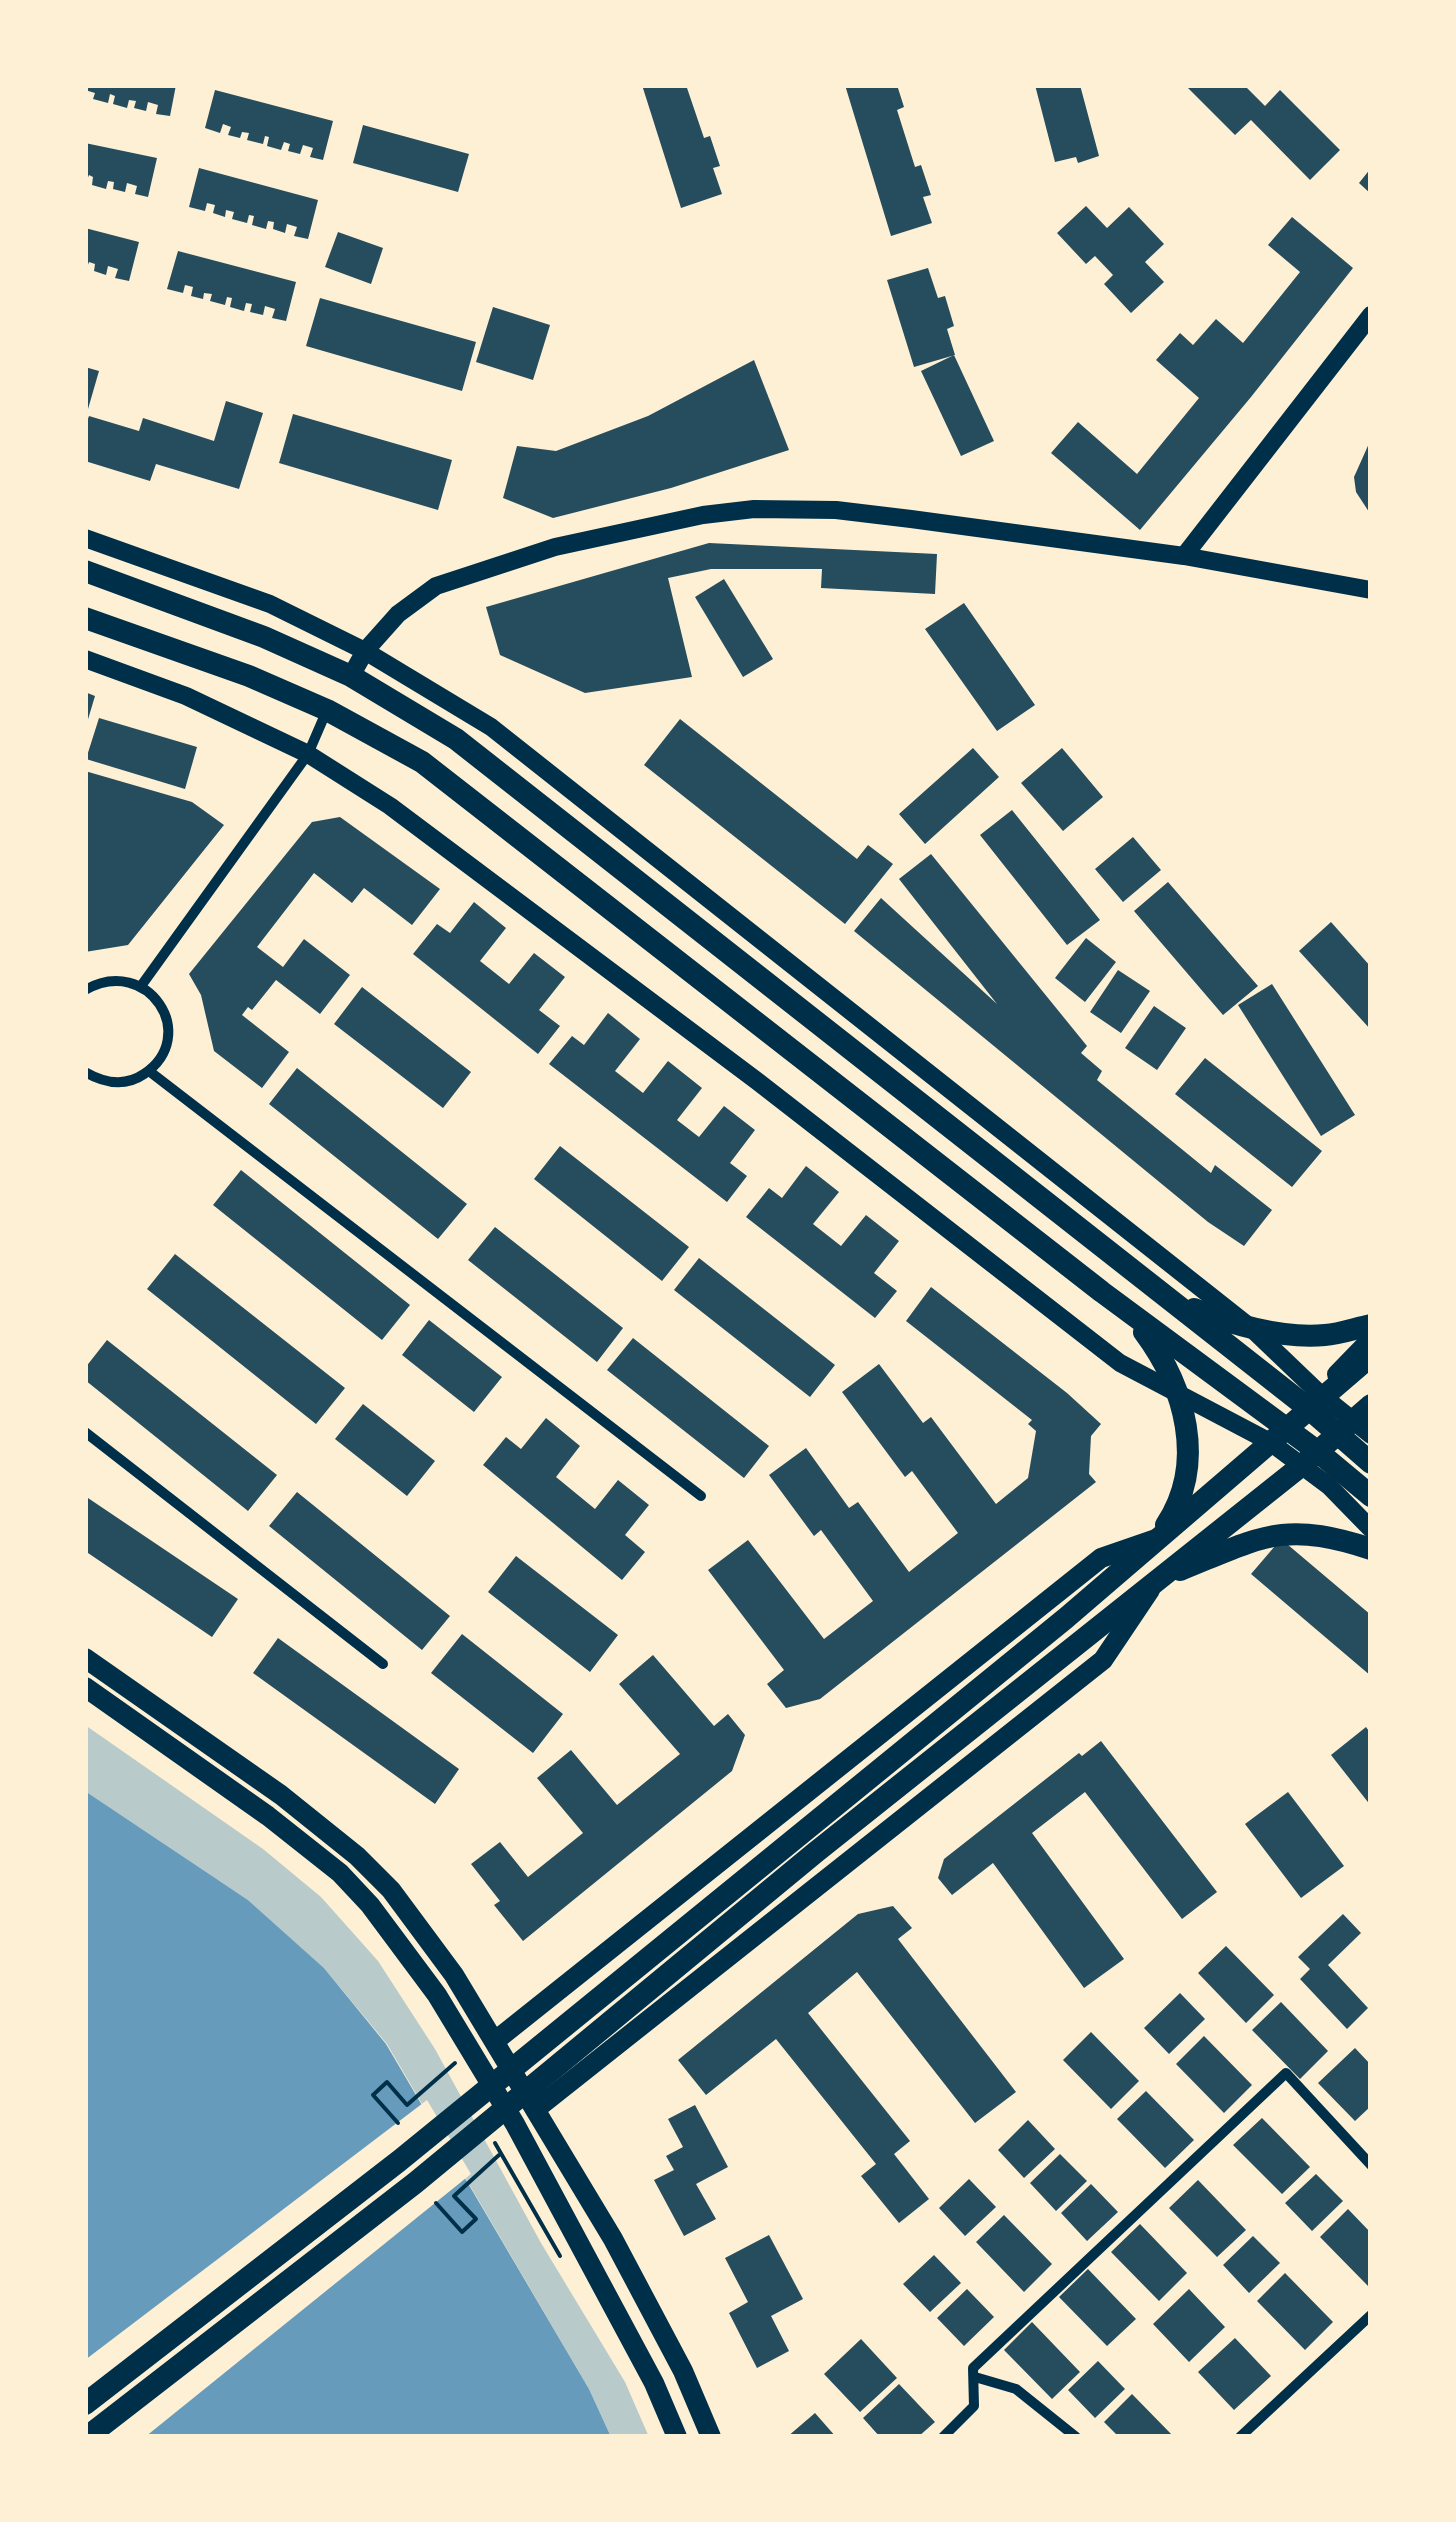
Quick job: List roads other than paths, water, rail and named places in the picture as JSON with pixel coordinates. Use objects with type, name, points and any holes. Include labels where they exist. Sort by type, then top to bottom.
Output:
[{"type":"main road","points":[[85,572],[264,637],[351,676],[456,739],[1150,1286],[1317,1400],[1360,1422],[1371,1463]]},
{"type":"main road","points":[[85,618],[249,676],[327,710],[422,762],[1102,1292],[1277,1435],[1371,1496]]},
{"type":"main road","points":[[1150,1286],[1184,1305],[1250,1327],[1327,1335],[1371,1325]]},
{"type":"main road","points":[[495,2041],[1101,1558],[1158,1538],[1178,1500],[1186,1464],[1187,1419],[1156,1348],[1140,1327],[1102,1292]]},
{"type":"main road","points":[[85,2404],[399,2161],[1066,1618],[1371,1356]]},
{"type":"main road","points":[[87,2437],[415,2182],[1082,1638],[1360,1422]]},
{"type":"main road","points":[[536,2110],[1102,1660],[1158,1579],[1265,1536],[1287,1532],[1339,1538],[1371,1549]]},
{"type":"main road","points":[[85,1658],[281,1795],[358,1856],[420,1926],[495,2041],[613,2239],[683,2371],[710,2437]]},
{"type":"main road","points":[[85,1688],[268,1816],[340,1873],[388,1928],[437,1994],[515,2124],[654,2383],[678,2437]]},
{"type":"street","points":[[1184,556],[1371,316]]},
{"type":"street","points":[[351,676],[365,651],[398,614],[436,586],[555,546],[703,515],[754,509],[836,510],[911,518],[1184,556],[1371,590]]},
{"type":"street","points":[[85,538],[270,604],[365,651],[491,727],[1250,1327],[1317,1400],[1371,1338]]},
{"type":"street","points":[[85,658],[186,696],[308,754],[390,806],[741,1069],[1120,1363],[1236,1422],[1277,1435]]},
{"type":"street","points":[[140,986],[308,754],[327,710]]},
{"type":"street","points":[[85,990],[110,980],[140,986],[156,999],[167,1022],[165,1049],[149,1071],[124,1082],[110,1082],[85,1072]]},
{"type":"street","points":[[149,1071],[701,1496]]},
{"type":"street","points":[[85,1432],[383,1664]]},
{"type":"street","points":[[1309,1458],[1329,1486],[1371,1529]]},
{"type":"street","points":[[943,2437],[974,2406],[973,2368],[1286,2074],[1371,2166]]},
{"type":"street","points":[[1240,2437],[1371,2315]]},
{"type":"street","points":[[975,2377],[1016,2388],[1076,2437]]},
{"type":"water","points":[[85,1791],[248,1900],[324,1968],[386,2044],[589,2389],[611,2437],[85,2437]]}]
